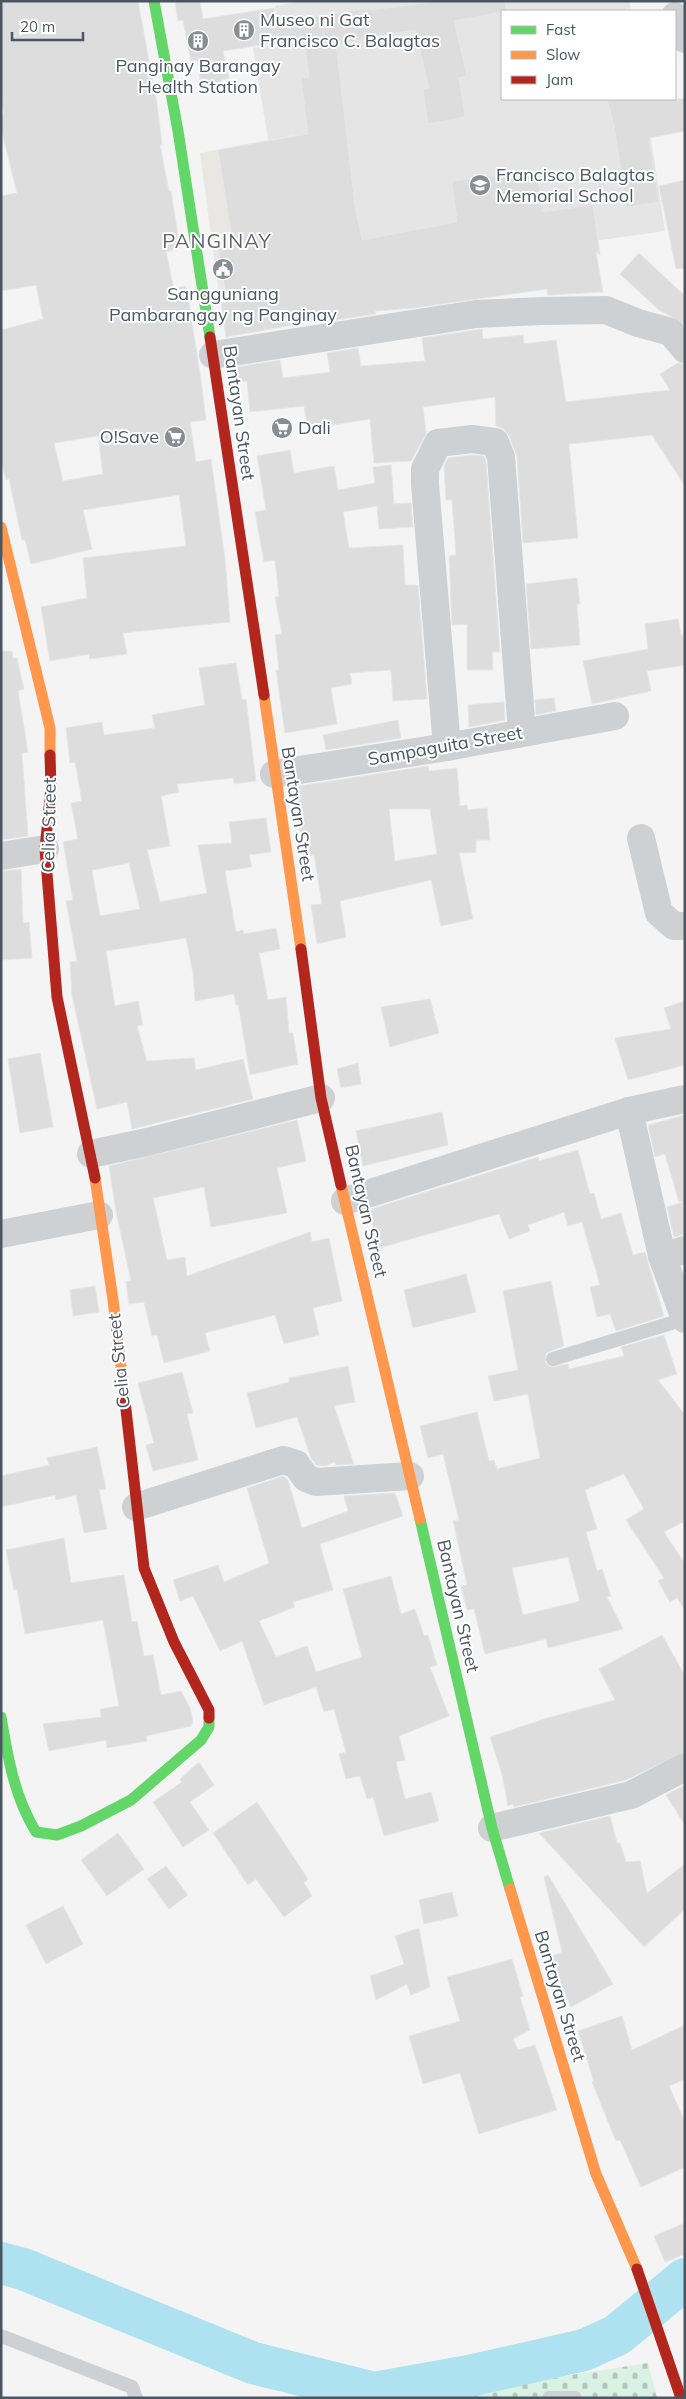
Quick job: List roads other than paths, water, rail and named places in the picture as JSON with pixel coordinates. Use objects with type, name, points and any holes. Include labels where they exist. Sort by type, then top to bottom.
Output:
[{"type":"main road","name":"Bantayan Street","points":[[154,1],[178,131],[302,959],[321,1098],[492,1828],[596,2174],[641,2278],[657,2321],[681,2398]]},
{"type":"main road","name":"Celia Street","points":[[1,527],[50,728],[51,788],[45,849],[57,997],[91,1154],[113,1300],[144,1568],[174,1642],[209,1710],[209,1727],[201,1740],[131,1800],[81,1826],[57,1835],[46,1835],[36,1832],[26,1818],[14,1789],[1,1717]]},
{"type":"street","points":[[676,18],[685,39]]},
{"type":"street","points":[[212,355],[476,314],[552,310],[606,310],[638,323],[671,332],[685,349]]},
{"type":"street","points":[[447,747],[424,484],[425,469],[438,443],[472,439],[494,442],[501,456],[522,732]]},
{"type":"street","name":"Sampaguita Street","points":[[274,774],[447,747],[615,716]]},
{"type":"street","points":[[641,838],[659,913],[674,926],[685,926]]},
{"type":"street","points":[[1,856],[45,849]]},
{"type":"street","points":[[91,1154],[321,1098]]},
{"type":"street","points":[[345,1201],[629,1111],[685,1099]]},
{"type":"street","points":[[629,1111],[673,1253],[685,1319]]},
{"type":"street","points":[[1,1234],[99,1214]]},
{"type":"street","points":[[136,1507],[283,1460],[296,1464],[306,1478],[316,1482],[410,1476]]},
{"type":"street","points":[[492,1828],[631,1795],[685,1767]]},
{"type":"lane","points":[[553,1359],[685,1319]]},
{"type":"lane","points":[[1,2336],[132,2388],[136,2398]]},
{"type":"lane","points":[[550,2398],[575,2398]]},
{"type":"waterway","points":[[1,2263],[23,2269],[253,2363],[374,2393],[469,2376],[584,2350],[617,2335],[685,2279]]},
{"type":"place","name":"Museo ni Gat Francisco C. Balagtas","points":[[244,30]]},
{"type":"place","name":"Panginay Barangay Health Station","points":[[198,41]]},
{"type":"place","name":"Francisco Balagtas Memorial School","points":[[480,185]]},
{"type":"place","name":"Sangguniang Pambarangay ng Panginay","points":[[223,269]]},
{"type":"place","name":"Dali","points":[[282,428]]},
{"type":"place","name":"O!Save","points":[[175,437]]},
{"type":"district","name":"PANGINAY","points":[[217,241]]}]
